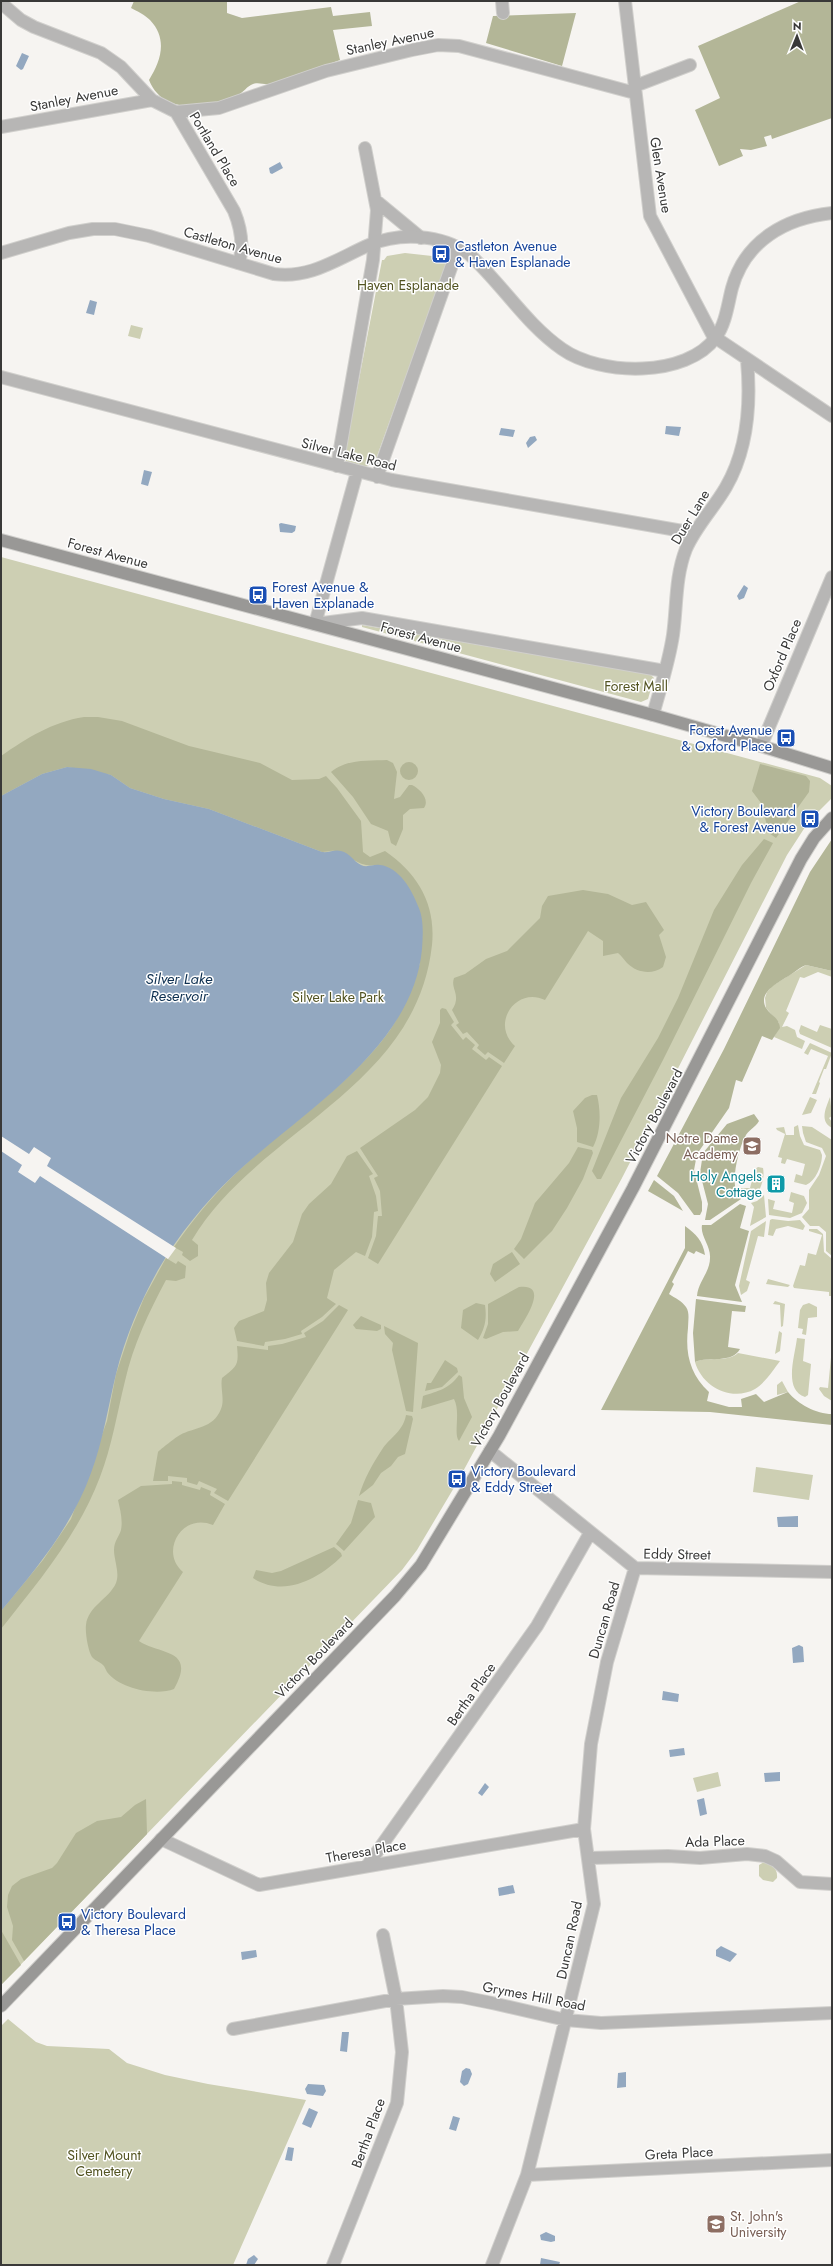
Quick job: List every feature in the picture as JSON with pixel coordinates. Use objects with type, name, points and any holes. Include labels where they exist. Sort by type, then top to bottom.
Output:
[{"type":"main road","name":"Forest Avenue","points":[[1,540],[653,715],[762,746],[832,768]]},
{"type":"main road","name":"Victory Boulevard","points":[[1,2006],[395,1596],[420,1565],[490,1451],[633,1188],[802,859],[814,838],[832,818]]},
{"type":"street","name":"Glen Avenue","points":[[625,1],[650,216],[708,329],[715,339]]},
{"type":"street","name":"Portland Place","points":[[1,3],[21,20],[34,27],[101,53],[121,67],[152,100],[176,112],[234,211],[240,227],[242,244],[239,263]]},
{"type":"street","name":"Stanley Avenue","points":[[176,112],[219,108],[326,70],[438,45],[459,46],[635,89]]},
{"type":"street","points":[[635,89],[690,66]]},
{"type":"street","name":"Stanley Avenue","points":[[1,127],[152,100]]},
{"type":"street","points":[[337,466],[375,243],[377,220],[375,200],[365,148]]},
{"type":"street","points":[[375,200],[421,238]]},
{"type":"street","name":"Castleton Avenue","points":[[1,253],[69,233],[93,230],[115,230],[149,236],[274,274],[297,275],[323,267],[375,243],[399,238],[421,238],[456,247],[472,256],[546,337],[564,351],[581,359],[619,367],[666,366],[694,356],[715,339],[721,328],[738,270],[754,246],[770,234],[791,223],[832,212]]},
{"type":"street","points":[[377,477],[452,265],[456,247]]},
{"type":"street","points":[[715,339],[832,416]]},
{"type":"street","name":"Duer Lane","points":[[653,715],[673,635],[678,574],[686,548],[694,533],[726,487],[743,446],[748,394],[747,360]]},
{"type":"street","name":"Silver Lake Road","points":[[1,377],[377,477],[694,533]]},
{"type":"street","points":[[357,472],[315,624],[362,618],[665,671]]},
{"type":"street","name":"Oxford Place","points":[[762,746],[832,576]]},
{"type":"street","name":"Eddy Street","points":[[490,1451],[590,1533],[636,1568],[832,1572]]},
{"type":"street","name":"Bertha Place","points":[[367,1866],[537,1626],[590,1533]]},
{"type":"street","name":"Duncan Road","points":[[492,2265],[527,2175],[594,1904],[584,1829],[591,1744],[598,1701],[607,1662],[636,1568]]},
{"type":"street","name":"Theresa Place","points":[[161,1839],[259,1885],[584,1829]]},
{"type":"street","name":"Ada Place","points":[[589,1858],[668,1856],[700,1858],[747,1854],[765,1856],[776,1861],[800,1882],[832,1884]]},
{"type":"street","name":"Bertha Place","points":[[333,2265],[397,2103],[402,2052],[396,1999],[383,1935]]},
{"type":"street","name":"Grymes Hill Road","points":[[233,2029],[396,1999],[462,1997],[566,2020],[601,2024],[832,2013]]},
{"type":"street","name":"Greta Place","points":[[527,2175],[832,2160]]},
{"type":"green space","points":[[134,1],[227,1],[227,13],[242,18],[331,7],[333,16],[370,12],[372,26],[333,30],[340,60],[287,80],[270,84],[253,84],[238,95],[219,102],[196,106],[185,106],[174,104],[165,100],[156,92],[149,80],[157,65],[161,50],[161,42],[156,27],[150,20],[131,8]]},
{"type":"green space","points":[[801,1],[832,1],[832,118],[772,139],[771,135],[764,137],[767,146],[751,150],[740,149],[743,156],[719,166],[695,110],[720,98],[698,46]]},
{"type":"green space","points":[[576,13],[562,66],[486,43],[493,16]]},
{"type":"green space","name":"Haven Esplanade","points":[[405,253],[441,257],[447,263],[376,459],[370,465],[358,467],[346,462],[345,452],[382,260],[384,260],[387,256]]},
{"type":"green space","points":[[131,325],[143,328],[140,339],[128,336]]},
{"type":"green space","name":"Silver Lake Park","points":[[1,557],[820,778],[832,786],[832,798],[809,821],[787,855],[622,1178],[460,1477],[457,1475],[452,1484],[455,1486],[417,1550],[402,1570],[1,1985]]},
{"type":"green space","name":"Forest Mall","points":[[362,625],[650,674],[654,678],[648,699],[641,702],[362,627]]},
{"type":"green space","points":[[98,717],[122,721],[189,746],[260,763],[292,780],[319,779],[326,776],[337,788],[361,821],[363,852],[370,857],[385,851],[397,860],[407,870],[422,891],[428,903],[431,916],[432,945],[420,995],[397,1037],[366,1073],[331,1105],[255,1167],[221,1201],[192,1240],[198,1245],[198,1256],[190,1261],[182,1255],[183,1252],[174,1247],[187,1228],[232,1177],[250,1160],[328,1095],[365,1061],[394,1024],[413,984],[420,963],[376,865],[365,865],[335,851],[322,852],[209,809],[164,799],[130,788],[111,775],[67,767],[42,774],[1,796],[1,756],[40,732],[72,719]]},
{"type":"green space","points":[[387,760],[393,763],[397,772],[394,799],[400,797],[409,785],[412,785],[421,792],[426,801],[424,808],[410,809],[403,815],[403,829],[396,846],[391,843],[388,831],[371,824],[353,797],[331,772],[350,763]]},
{"type":"green space","points":[[409,762],[415,765],[418,771],[415,777],[409,780],[403,777],[400,771],[403,765]]},
{"type":"green space","points":[[760,764],[806,776],[810,781],[809,792],[776,838],[769,833],[761,803],[752,791]]},
{"type":"green space","points":[[764,839],[773,843],[751,883],[663,1060],[601,1179],[597,1179],[592,1171],[621,1098],[658,1038],[678,998],[714,910],[742,865]]},
{"type":"green space","points":[[832,839],[832,971],[806,965],[777,983],[766,993],[764,1003],[766,1008],[778,1021],[780,1028],[772,1040],[762,1036],[742,1082],[736,1080],[729,1108],[697,1154],[694,1170],[702,1202],[702,1211],[700,1215],[694,1215],[678,1193],[657,1176],[724,1049],[810,872]]},
{"type":"green space","points":[[583,890],[608,894],[632,905],[646,902],[664,930],[659,935],[666,957],[663,967],[659,970],[645,972],[635,969],[618,953],[603,956],[603,941],[588,931],[545,1000],[534,997],[525,998],[516,1003],[510,1010],[506,1018],[505,1028],[508,1037],[515,1046],[504,1063],[488,1052],[485,1055],[477,1048],[479,1045],[467,1032],[463,1034],[456,1025],[459,1023],[452,1010],[456,1000],[453,986],[454,978],[465,974],[486,959],[507,951],[540,918],[542,906],[548,896]]},
{"type":"green space","points":[[806,965],[832,971],[832,977],[818,972],[804,978],[800,977],[786,1011],[789,1013],[782,1027],[787,1026],[795,1030],[797,1037],[805,1041],[802,1049],[774,1037],[779,1028],[779,1023],[766,1008],[765,998],[767,992],[772,986]]},
{"type":"green space","points":[[442,1008],[446,1009],[454,1022],[451,1025],[463,1040],[466,1037],[475,1045],[472,1049],[486,1060],[489,1057],[502,1066],[378,1264],[368,1258],[376,1236],[378,1216],[382,1216],[380,1191],[374,1178],[378,1176],[360,1148],[415,1110],[428,1097],[440,1073],[441,1065],[432,1042],[440,1023],[440,1010]]},
{"type":"green space","points":[[801,1025],[817,1032],[820,1025],[832,1029],[832,1048],[800,1034],[799,1031]]},
{"type":"green space","points":[[810,1043],[832,1053],[826,1069],[824,1069],[816,1094],[812,1094],[828,1056],[811,1049],[808,1055],[804,1053]]},
{"type":"green space","points":[[592,1095],[597,1095],[600,1115],[598,1135],[593,1147],[577,1142],[577,1128],[573,1111],[585,1098]]},
{"type":"green space","points":[[810,1097],[817,1100],[811,1113],[802,1115]]},
{"type":"green space","points":[[830,1097],[832,1116],[829,1118],[832,1122],[832,1128],[828,1125],[825,1118],[825,1110]]},
{"type":"green space","points":[[754,1114],[759,1121],[745,1137],[737,1160],[735,1187],[737,1194],[741,1199],[710,1220],[705,1220],[708,1204],[700,1173],[703,1153],[727,1124]]},
{"type":"green space","points":[[798,1125],[800,1136],[804,1145],[820,1150],[822,1155],[818,1172],[813,1180],[806,1185],[794,1182],[796,1174],[802,1176],[805,1164],[787,1159],[785,1164],[781,1163],[782,1158],[778,1157],[785,1134],[776,1128],[784,1127],[786,1135],[794,1135],[794,1127]]},
{"type":"green space","points":[[802,1126],[812,1127],[832,1140],[832,1256],[826,1251],[826,1232],[819,1226],[810,1226],[802,1217],[809,1209],[809,1190],[819,1175],[826,1156],[822,1148],[806,1142]]},
{"type":"green space","points":[[578,1147],[592,1150],[593,1153],[583,1179],[552,1231],[524,1259],[514,1249],[521,1239],[535,1203],[569,1163]]},
{"type":"green space","points":[[357,1151],[373,1174],[369,1176],[376,1196],[378,1211],[374,1212],[372,1237],[365,1256],[356,1252],[334,1270],[327,1298],[336,1304],[322,1317],[301,1331],[302,1334],[285,1339],[265,1342],[264,1346],[237,1341],[234,1328],[239,1321],[264,1311],[267,1300],[266,1283],[269,1273],[293,1242],[302,1214],[309,1204],[331,1184],[347,1156]]},
{"type":"green space","points":[[758,1167],[763,1168],[761,1187],[755,1196],[747,1197],[743,1194],[741,1188],[750,1188],[755,1169]]},
{"type":"green space","points":[[654,1180],[674,1196],[683,1211],[648,1191]]},
{"type":"green space","points":[[791,1192],[804,1196],[807,1203],[802,1213],[790,1218],[769,1215],[768,1199],[775,1201],[773,1209],[792,1213],[794,1203],[789,1201]]},
{"type":"green space","points":[[764,1195],[766,1217],[750,1226],[754,1207],[751,1203],[757,1201]]},
{"type":"green space","points":[[740,1204],[746,1206],[740,1228],[749,1231],[735,1285],[742,1302],[697,1296],[699,1286],[708,1268],[710,1258],[702,1225],[711,1225]]},
{"type":"green space","points":[[770,1220],[788,1221],[800,1220],[805,1226],[803,1230],[788,1226],[776,1229],[773,1236],[768,1235]]},
{"type":"green space","points":[[766,1221],[764,1237],[758,1236],[746,1280],[750,1282],[747,1291],[741,1295],[739,1286],[751,1231]]},
{"type":"green space","points":[[685,1226],[698,1238],[703,1246],[705,1255],[696,1251],[694,1254],[688,1251],[672,1282],[674,1284],[669,1294],[682,1303],[687,1309],[688,1355],[693,1371],[709,1392],[707,1401],[729,1407],[742,1407],[741,1399],[756,1394],[764,1402],[788,1392],[808,1408],[826,1414],[832,1414],[832,1425],[710,1412],[601,1410],[685,1248]]},
{"type":"green space","points":[[809,1229],[817,1229],[823,1234],[824,1252],[832,1259],[832,1296],[829,1296],[829,1292],[794,1288],[793,1286],[800,1265],[805,1266],[808,1253],[816,1255],[822,1235],[809,1231]]},
{"type":"green space","points":[[512,1252],[520,1264],[495,1282],[490,1274],[493,1264]]},
{"type":"green space","points":[[166,1258],[176,1264],[178,1261],[186,1266],[185,1278],[176,1281],[166,1280],[142,1329],[128,1368],[108,1453],[91,1498],[81,1518],[56,1557],[1,1629],[1,1611],[43,1560],[71,1519],[107,1421],[116,1374],[130,1332],[144,1298]]},
{"type":"green space","points":[[768,1279],[790,1285],[788,1287],[766,1284]]},
{"type":"green space","points":[[519,1287],[528,1287],[533,1290],[534,1296],[530,1311],[518,1331],[503,1332],[486,1339],[483,1338],[488,1324],[488,1304]]},
{"type":"green space","points":[[696,1299],[746,1306],[745,1312],[732,1311],[728,1347],[740,1349],[732,1357],[695,1362],[693,1333]]},
{"type":"green space","points":[[775,1301],[785,1304],[783,1326],[781,1327],[780,1305],[773,1304]]},
{"type":"green space","points":[[476,1303],[485,1305],[486,1310],[485,1323],[478,1340],[461,1328],[463,1310]]},
{"type":"green space","points":[[809,1303],[817,1307],[817,1317],[808,1318],[806,1335],[802,1334],[803,1329],[798,1328],[800,1310],[803,1305]]},
{"type":"green space","points":[[339,1305],[348,1310],[228,1501],[214,1493],[217,1489],[199,1481],[197,1485],[187,1482],[187,1478],[168,1476],[168,1481],[153,1481],[158,1452],[178,1436],[208,1424],[218,1416],[223,1402],[222,1378],[236,1365],[238,1358],[237,1346],[268,1350],[268,1346],[282,1344],[306,1337],[304,1333],[323,1321]]},
{"type":"green space","points":[[361,1316],[381,1325],[381,1329],[377,1331],[356,1329],[353,1325]]},
{"type":"green space","points":[[384,1326],[418,1343],[413,1412],[406,1411],[392,1350],[393,1343],[385,1334]]},
{"type":"green space","points":[[779,1331],[782,1333],[780,1351],[775,1354]]},
{"type":"green space","points":[[797,1338],[805,1339],[803,1361],[811,1364],[808,1395],[805,1397],[798,1393],[792,1380]]},
{"type":"green space","points":[[832,1347],[832,1401],[824,1396],[819,1389],[820,1387],[828,1388]]},
{"type":"green space","points":[[738,1353],[780,1361],[769,1376],[759,1386],[746,1393],[737,1394],[719,1390],[711,1385],[704,1379],[695,1362],[706,1359],[729,1358]]},
{"type":"green space","points":[[445,1360],[457,1368],[458,1372],[442,1387],[425,1391],[427,1383],[431,1383]]},
{"type":"green space","points":[[459,1375],[462,1377],[464,1398],[472,1417],[459,1441],[457,1438],[457,1410],[454,1399],[421,1409],[423,1396],[447,1386]]},
{"type":"green space","points":[[782,1381],[788,1392],[777,1395],[777,1385]]},
{"type":"green space","points":[[406,1415],[412,1416],[413,1419],[405,1454],[398,1457],[391,1466],[381,1473],[373,1485],[359,1496],[363,1483],[372,1465],[383,1448],[400,1429],[405,1421]]},
{"type":"green space","points":[[756,1467],[813,1475],[809,1500],[753,1492]]},
{"type":"green space","points":[[172,1481],[182,1482],[182,1485],[200,1490],[201,1487],[211,1491],[210,1495],[225,1504],[213,1525],[202,1522],[192,1524],[177,1536],[173,1554],[176,1564],[183,1572],[139,1641],[173,1655],[178,1659],[181,1666],[180,1676],[174,1689],[158,1692],[139,1690],[120,1683],[107,1672],[103,1665],[92,1657],[88,1646],[86,1625],[91,1613],[109,1594],[116,1583],[117,1571],[114,1547],[121,1530],[122,1522],[118,1500],[141,1486],[172,1484]]},
{"type":"green space","points":[[358,1500],[371,1503],[375,1517],[344,1551],[336,1544],[351,1523]]},
{"type":"green space","points":[[334,1547],[341,1553],[342,1556],[323,1572],[300,1583],[289,1586],[277,1586],[265,1584],[253,1578],[256,1570],[272,1573],[281,1571]]},
{"type":"green space","points":[[718,1772],[721,1786],[697,1792],[693,1778]]},
{"type":"green space","points":[[146,1799],[147,1834],[24,1961],[12,1940],[13,1926],[7,1907],[8,1895],[12,1886],[21,1879],[52,1868],[57,1863],[76,1833],[97,1821],[121,1817],[135,1805]]},
{"type":"green space","points":[[764,1862],[772,1866],[777,1872],[777,1878],[773,1882],[763,1880],[759,1876],[759,1865]]},
{"type":"green space","points":[[1,1930],[21,1965],[1,1985]]},
{"type":"green space","name":"Silver Mount Cemetery","points":[[8,2019],[36,2042],[47,2046],[109,2049],[127,2063],[165,2075],[208,2084],[306,2100],[233,2265],[1,2265],[1,2026]]},
{"type":"water","points":[[22,53],[29,56],[23,69],[21,70],[16,66]]},
{"type":"water","points":[[280,162],[283,168],[272,174],[270,173],[269,168]]},
{"type":"water","points":[[90,300],[97,302],[94,315],[86,313]]},
{"type":"water","points":[[666,426],[681,427],[679,436],[665,434]]},
{"type":"water","points":[[501,428],[515,430],[513,437],[499,435]]},
{"type":"water","points":[[535,436],[537,440],[528,448],[526,443],[530,437]]},
{"type":"water","points":[[144,470],[152,472],[148,486],[141,484]]},
{"type":"water","points":[[281,523],[296,526],[295,531],[292,533],[280,532],[279,524]]},
{"type":"water","points":[[744,585],[748,588],[744,598],[739,600],[737,596]]},
{"type":"water","name":"Silver Lake Reservoir","points":[[67,767],[91,769],[111,775],[130,788],[164,799],[209,809],[322,852],[336,850],[344,852],[363,866],[380,865],[393,870],[404,880],[420,911],[423,932],[422,949],[414,985],[398,1018],[376,1048],[320,1103],[223,1185],[183,1232],[166,1257],[145,1295],[128,1334],[116,1374],[99,1449],[83,1492],[64,1529],[28,1579],[1,1611],[1,796],[42,774]]},
{"type":"water","points":[[798,1516],[798,1527],[778,1527],[777,1517]]},
{"type":"water","points":[[799,1645],[803,1647],[804,1662],[793,1663],[792,1648]]},
{"type":"water","points":[[663,1691],[679,1694],[678,1702],[662,1700]]},
{"type":"water","points":[[684,1748],[685,1755],[670,1757],[669,1750]]},
{"type":"water","points":[[780,1772],[780,1781],[765,1782],[764,1773]]},
{"type":"water","points":[[485,1783],[489,1787],[482,1796],[478,1793]]},
{"type":"water","points":[[704,1798],[707,1814],[700,1816],[697,1800]]},
{"type":"water","points":[[513,1885],[515,1893],[499,1896],[498,1888]]},
{"type":"water","points":[[721,1946],[737,1954],[730,1962],[716,1956],[716,1950]]},
{"type":"water","points":[[256,1950],[257,1957],[242,1960],[241,1952]]},
{"type":"water","points":[[342,2032],[349,2032],[347,2052],[340,2051]]},
{"type":"water","points":[[466,2068],[470,2069],[472,2074],[468,2084],[464,2086],[460,2082],[462,2071]]},
{"type":"water","points":[[626,2072],[626,2087],[617,2088],[618,2073]]},
{"type":"water","points":[[308,2084],[324,2085],[326,2091],[323,2096],[307,2094],[305,2089]]},
{"type":"water","points":[[309,2108],[318,2112],[311,2128],[302,2124]]},
{"type":"water","points":[[453,2116],[460,2118],[456,2131],[449,2129]]},
{"type":"water","points":[[288,2147],[294,2148],[292,2161],[285,2160]]},
{"type":"water","points":[[546,2232],[555,2236],[555,2241],[551,2242],[541,2240],[540,2235]]},
{"type":"water","points":[[254,2255],[258,2259],[254,2265],[246,2265],[248,2259]]},
{"type":"water","points":[[541,2258],[560,2262],[559,2265],[540,2265]]},
{"type":"pier","points":[[1,1136],[29,1154],[34,1147],[51,1158],[47,1166],[176,1248],[168,1259],[40,1176],[35,1183],[18,1172],[22,1165],[1,1151]]},
{"type":"place","name":"Castleton Avenue & Haven Esplanade","points":[[441,254]]},
{"type":"place","name":"Forest Avenue & Haven Explanade","points":[[258,595]]},
{"type":"place","name":"Forest Avenue & Oxford Place","points":[[786,738]]},
{"type":"place","name":"Victory Boulevard & Forest Avenue","points":[[810,819]]},
{"type":"place","name":"Notre Dame Academy","points":[[752,1146]]},
{"type":"place","name":"Holy Angels Cottage","points":[[776,1184]]},
{"type":"place","name":"Victory Boulevard & Eddy Street","points":[[457,1479]]},
{"type":"place","name":"Victory Boulevard & Theresa Place","points":[[67,1922]]},
{"type":"place","name":"St. John's University","points":[[716,2224]]}]
